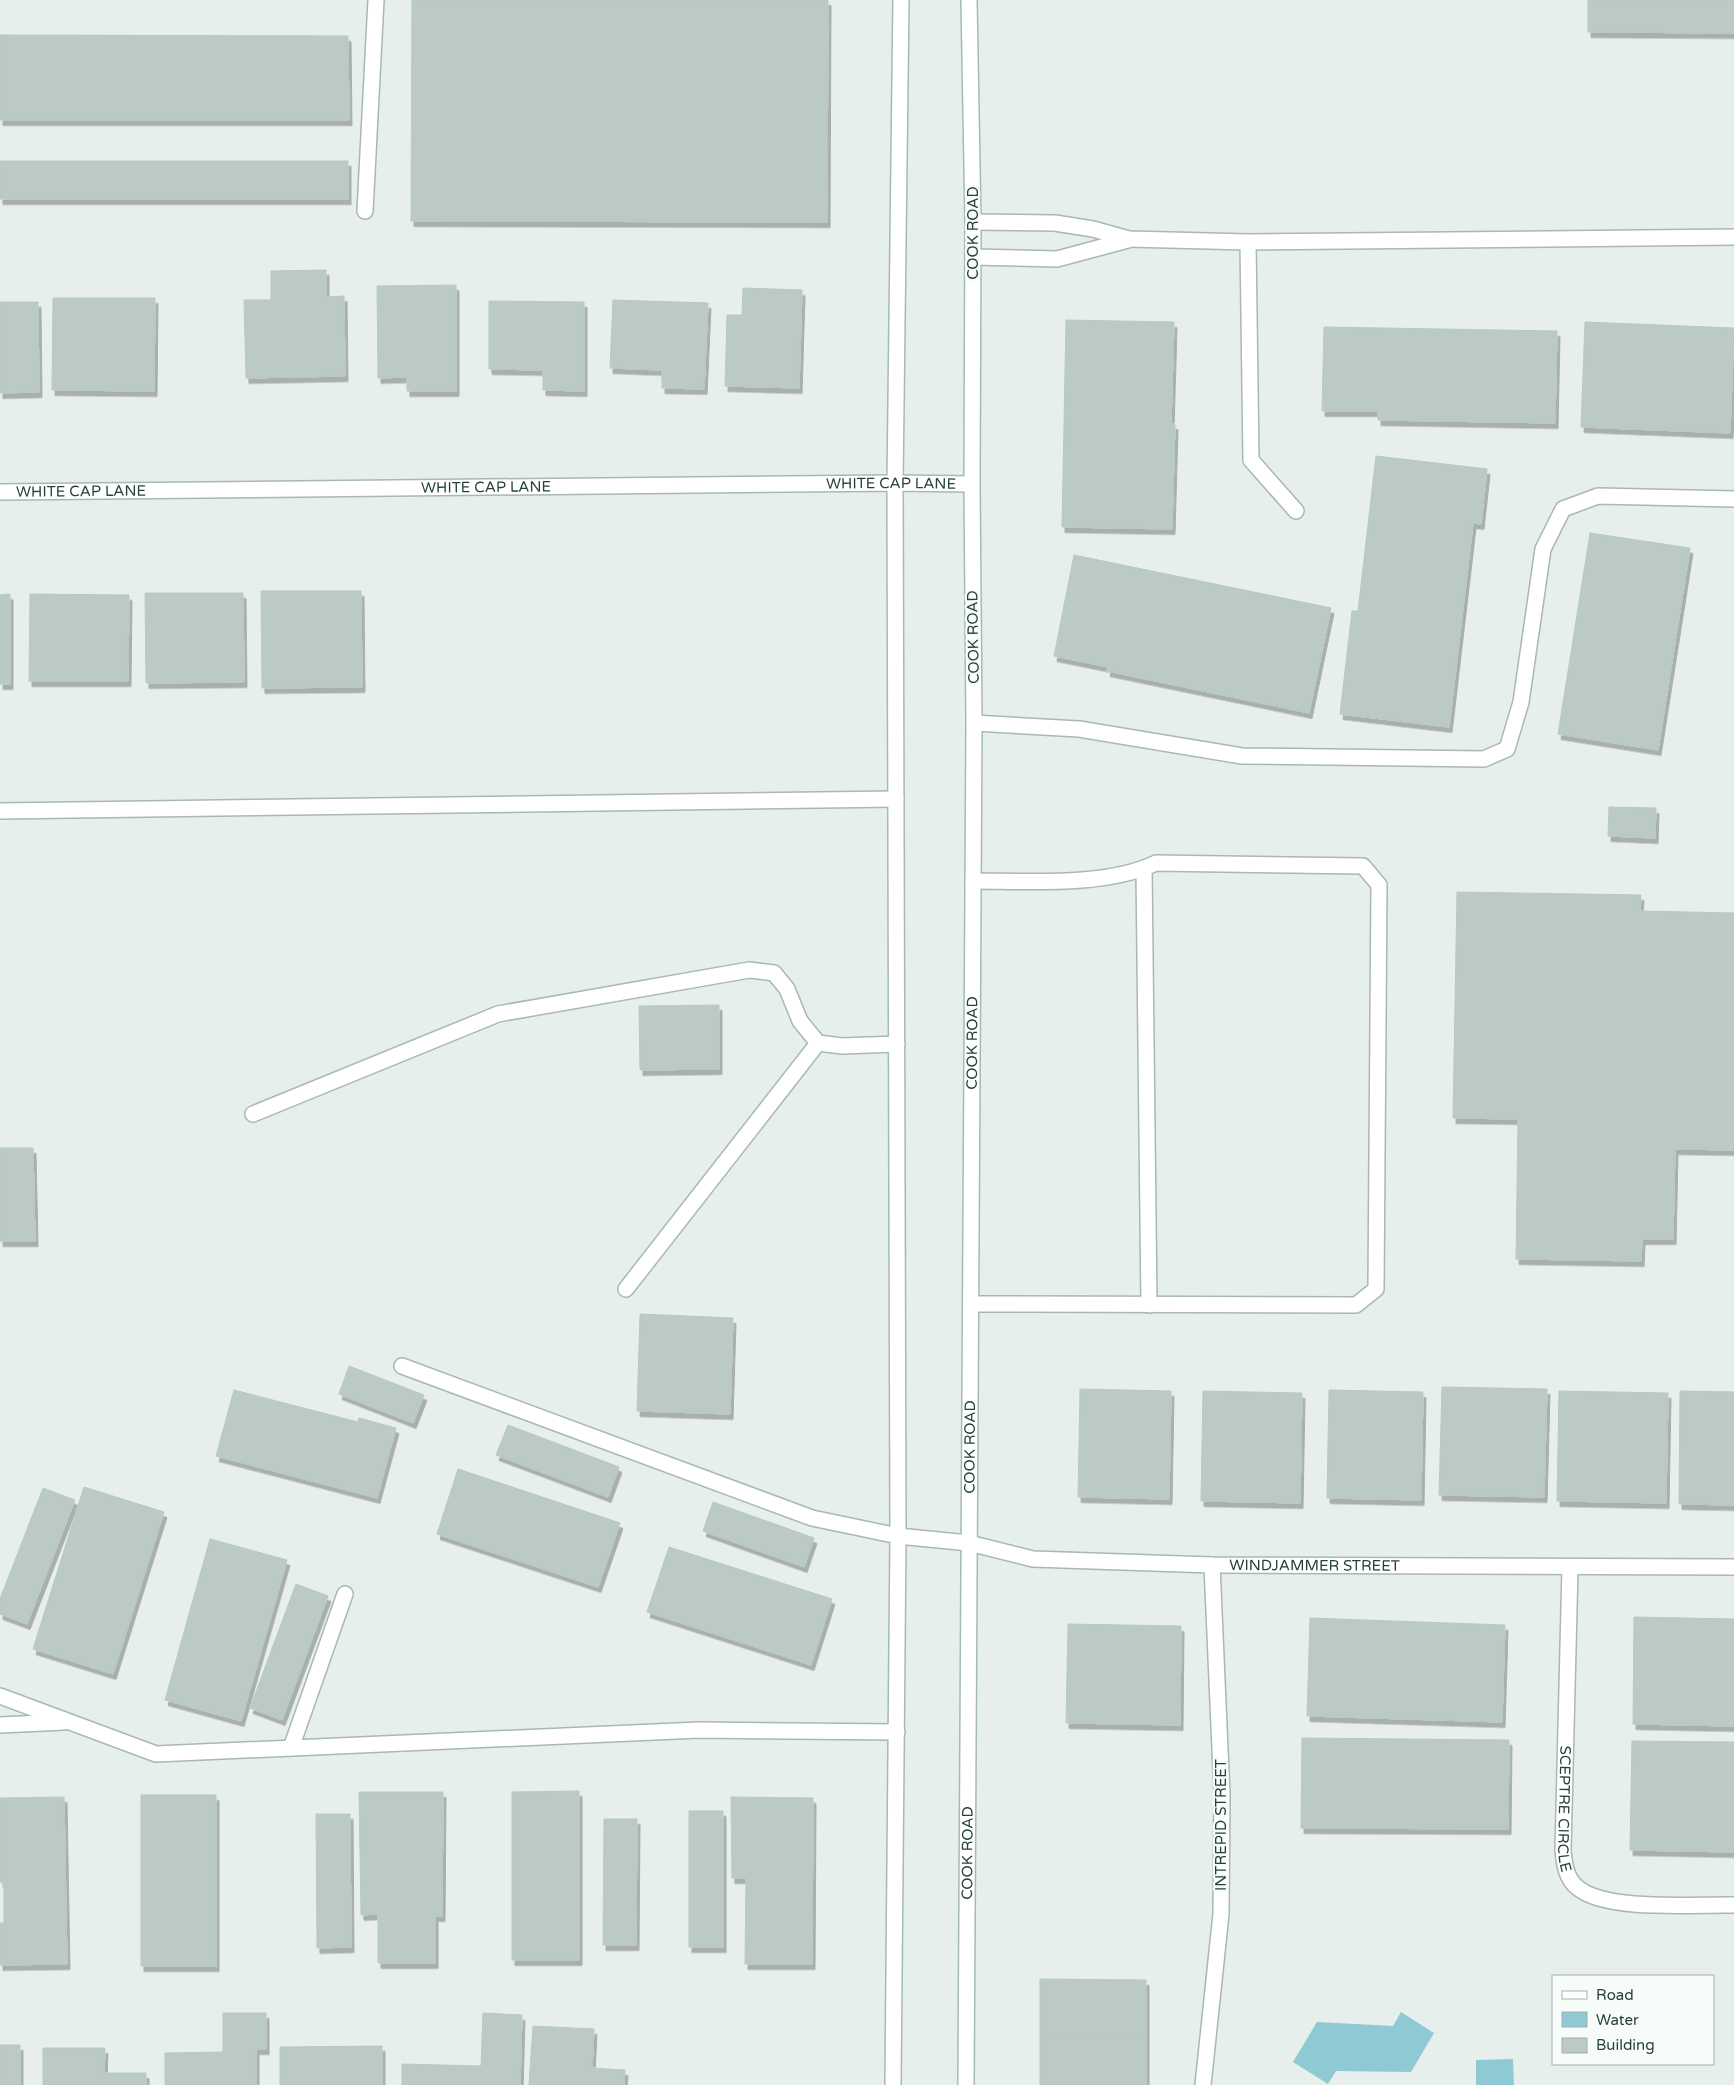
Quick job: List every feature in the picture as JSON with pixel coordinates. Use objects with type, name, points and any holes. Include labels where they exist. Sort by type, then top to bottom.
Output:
[{"type":"street","points":[[365,211],[376,0]]},
{"type":"street","points":[[893,2085],[898,1536],[894,483],[901,0]]},
{"type":"street","name":"COOK ROAD","points":[[966,2085],[974,723],[972,484],[973,222],[969,0]]},
{"type":"street","points":[[973,222],[1055,223],[1094,229],[1129,239],[1248,242],[1734,237]]},
{"type":"street","points":[[973,257],[1057,259],[1129,239]]},
{"type":"street","points":[[1248,242],[1251,460],[1296,511]]},
{"type":"street","name":"WHITE CAP LANE","points":[[0,492],[894,483],[972,484]]},
{"type":"street","points":[[974,723],[1079,729],[1242,756],[1484,759],[1507,749],[1521,702],[1543,549],[1563,508],[1598,496],[1734,499]]},
{"type":"street","points":[[0,811],[896,799]]},
{"type":"street","points":[[971,1304],[1356,1305],[1376,1289],[1379,885],[1363,866],[1156,864],[1144,869],[1075,882],[973,881]]},
{"type":"street","points":[[1144,869],[1149,1305]]},
{"type":"street","points":[[252,1114],[498,1014],[749,970],[774,973],[787,989],[800,1021],[818,1043],[842,1046],[896,1044]]},
{"type":"street","points":[[626,1289],[818,1043]]},
{"type":"street","name":"WINDJAMMER STREET","points":[[402,1366],[812,1518],[898,1536],[970,1543],[1033,1559],[1212,1565],[1734,1567]]},
{"type":"street","name":"INTREPID STREET","points":[[1203,2085],[1221,1914],[1222,1795],[1212,1565]]},
{"type":"street","name":"SCEPTRE CIRCLE","points":[[1570,1566],[1563,1850],[1565,1870],[1577,1888],[1600,1898],[1622,1904],[1734,1905]]},
{"type":"street","points":[[291,1748],[345,1594]]},
{"type":"street","points":[[0,1696],[156,1754],[700,1730],[897,1732]]},
{"type":"street","points":[[0,1725],[70,1722]]},
{"type":"water","points":[[1401,2012],[1434,2033],[1411,2072],[1336,2071],[1328,2084],[1293,2062],[1317,2022],[1393,2026]]},
{"type":"water","points":[[1513,2059],[1514,2085],[1476,2085],[1476,2060]]},
{"type":"building","points":[[412,0],[828,0],[827,222],[411,221]]},
{"type":"building","points":[[1588,0],[1734,0],[1734,33],[1588,32]]},
{"type":"building","points":[[0,35],[348,36],[349,120],[0,120]]},
{"type":"building","points":[[0,161],[348,161],[348,199],[0,199]]},
{"type":"building","points":[[326,270],[326,297],[344,296],[345,376],[246,378],[244,300],[271,300],[271,271]]},
{"type":"building","points":[[456,285],[456,391],[407,391],[407,377],[378,378],[377,286]]},
{"type":"building","points":[[743,288],[802,290],[799,388],[725,386],[727,315],[742,315]]},
{"type":"building","points":[[53,298],[155,298],[154,391],[52,390]]},
{"type":"building","points":[[613,300],[708,303],[704,389],[662,388],[662,370],[610,368]]},
{"type":"building","points":[[489,301],[584,302],[584,391],[543,390],[543,370],[489,369]]},
{"type":"building","points":[[0,302],[38,302],[39,392],[0,393]]},
{"type":"building","points":[[1066,320],[1174,322],[1171,424],[1175,424],[1172,529],[1062,527]]},
{"type":"building","points":[[1585,322],[1734,328],[1730,433],[1581,427]]},
{"type":"building","points":[[1324,327],[1557,331],[1555,423],[1378,420],[1378,411],[1322,411]]},
{"type":"building","points":[[1376,456],[1487,469],[1481,524],[1473,523],[1449,727],[1340,714],[1352,611],[1358,611]]},
{"type":"building","points":[[1590,533],[1690,548],[1658,750],[1558,734]]},
{"type":"building","points":[[1074,555],[1331,608],[1309,713],[1107,671],[1108,667],[1054,656]]},
{"type":"building","points":[[261,591],[361,591],[362,687],[262,688]]},
{"type":"building","points":[[145,593],[243,593],[244,682],[146,683]]},
{"type":"building","points":[[10,594],[10,684],[0,684],[0,595]]},
{"type":"building","points":[[30,594],[129,595],[128,681],[29,681]]},
{"type":"building","points":[[1609,807],[1656,808],[1655,838],[1608,836]]},
{"type":"building","points":[[1457,892],[1641,895],[1640,911],[1734,913],[1734,1150],[1675,1149],[1673,1239],[1642,1239],[1641,1261],[1516,1259],[1518,1119],[1453,1118]]},
{"type":"building","points":[[719,1005],[719,1069],[640,1070],[639,1006]]},
{"type":"building","points":[[0,1148],[33,1148],[35,1241],[0,1241]]},
{"type":"building","points":[[640,1314],[733,1318],[730,1414],[637,1411]]},
{"type":"building","points":[[349,1366],[424,1395],[413,1423],[339,1394]]},
{"type":"building","points":[[1442,1387],[1547,1389],[1544,1497],[1439,1495]]},
{"type":"building","points":[[1080,1389],[1171,1391],[1169,1499],[1078,1497]]},
{"type":"building","points":[[234,1390],[358,1422],[359,1418],[396,1428],[377,1498],[216,1456]]},
{"type":"building","points":[[1329,1390],[1423,1392],[1421,1500],[1327,1498]]},
{"type":"building","points":[[1203,1391],[1302,1393],[1300,1503],[1201,1501]]},
{"type":"building","points":[[1559,1391],[1668,1393],[1666,1503],[1557,1501]]},
{"type":"building","points":[[1680,1391],[1734,1392],[1734,1505],[1679,1504]]},
{"type":"building","points":[[508,1425],[619,1467],[608,1497],[496,1455]]},
{"type":"building","points":[[458,1469],[620,1523],[598,1587],[437,1534]]},
{"type":"building","points":[[84,1487],[164,1512],[113,1674],[33,1649]]},
{"type":"building","points":[[43,1488],[75,1500],[27,1624],[0,1614],[0,1599]]},
{"type":"building","points":[[713,1502],[814,1538],[804,1567],[703,1531]]},
{"type":"building","points":[[210,1539],[287,1560],[241,1721],[165,1700]]},
{"type":"building","points":[[669,1547],[832,1599],[811,1665],[647,1612]]},
{"type":"building","points":[[296,1584],[328,1596],[282,1720],[250,1708]]},
{"type":"building","points":[[1634,1617],[1734,1619],[1734,1726],[1633,1724]]},
{"type":"building","points":[[1310,1618],[1505,1625],[1502,1722],[1307,1716]]},
{"type":"building","points":[[1068,1624],[1181,1626],[1180,1725],[1066,1723]]},
{"type":"building","points":[[1302,1738],[1509,1740],[1508,1829],[1301,1828]]},
{"type":"building","points":[[1632,1741],[1734,1742],[1734,1852],[1630,1850]]},
{"type":"building","points":[[579,1791],[579,1960],[512,1960],[512,1792]]},
{"type":"building","points":[[359,1792],[443,1792],[442,1916],[435,1916],[435,1963],[378,1963],[378,1914],[361,1915]]},
{"type":"building","points":[[141,1795],[216,1795],[216,1966],[141,1966]]},
{"type":"building","points":[[64,1797],[67,1964],[0,1965],[0,1923],[4,1923],[4,1882],[0,1882],[0,1798]]},
{"type":"building","points":[[731,1797],[813,1798],[812,1964],[745,1964],[746,1878],[732,1878]]},
{"type":"building","points":[[689,1811],[723,1811],[723,1947],[689,1947]]},
{"type":"building","points":[[316,1814],[350,1814],[351,1947],[317,1948]]},
{"type":"building","points":[[604,1819],[637,1819],[636,1945],[603,1945]]},
{"type":"building","points":[[1040,1979],[1146,1980],[1146,2039],[1040,2038]]},
{"type":"building","points":[[223,2013],[266,2013],[266,2049],[256,2049],[256,2085],[165,2085],[165,2053],[223,2052]]},
{"type":"building","points":[[483,2013],[522,2015],[520,2085],[402,2085],[402,2064],[481,2066]]},
{"type":"building","points":[[533,2026],[594,2029],[592,2068],[625,2070],[624,2085],[529,2085]]},
{"type":"building","points":[[1040,2038],[1146,2039],[1146,2085],[1040,2085]]},
{"type":"building","points":[[0,2045],[20,2045],[20,2085],[0,2085]]},
{"type":"building","points":[[382,2046],[382,2085],[280,2085],[280,2047]]},
{"type":"building","points":[[43,2048],[105,2048],[104,2073],[146,2073],[146,2085],[43,2085]]}]
